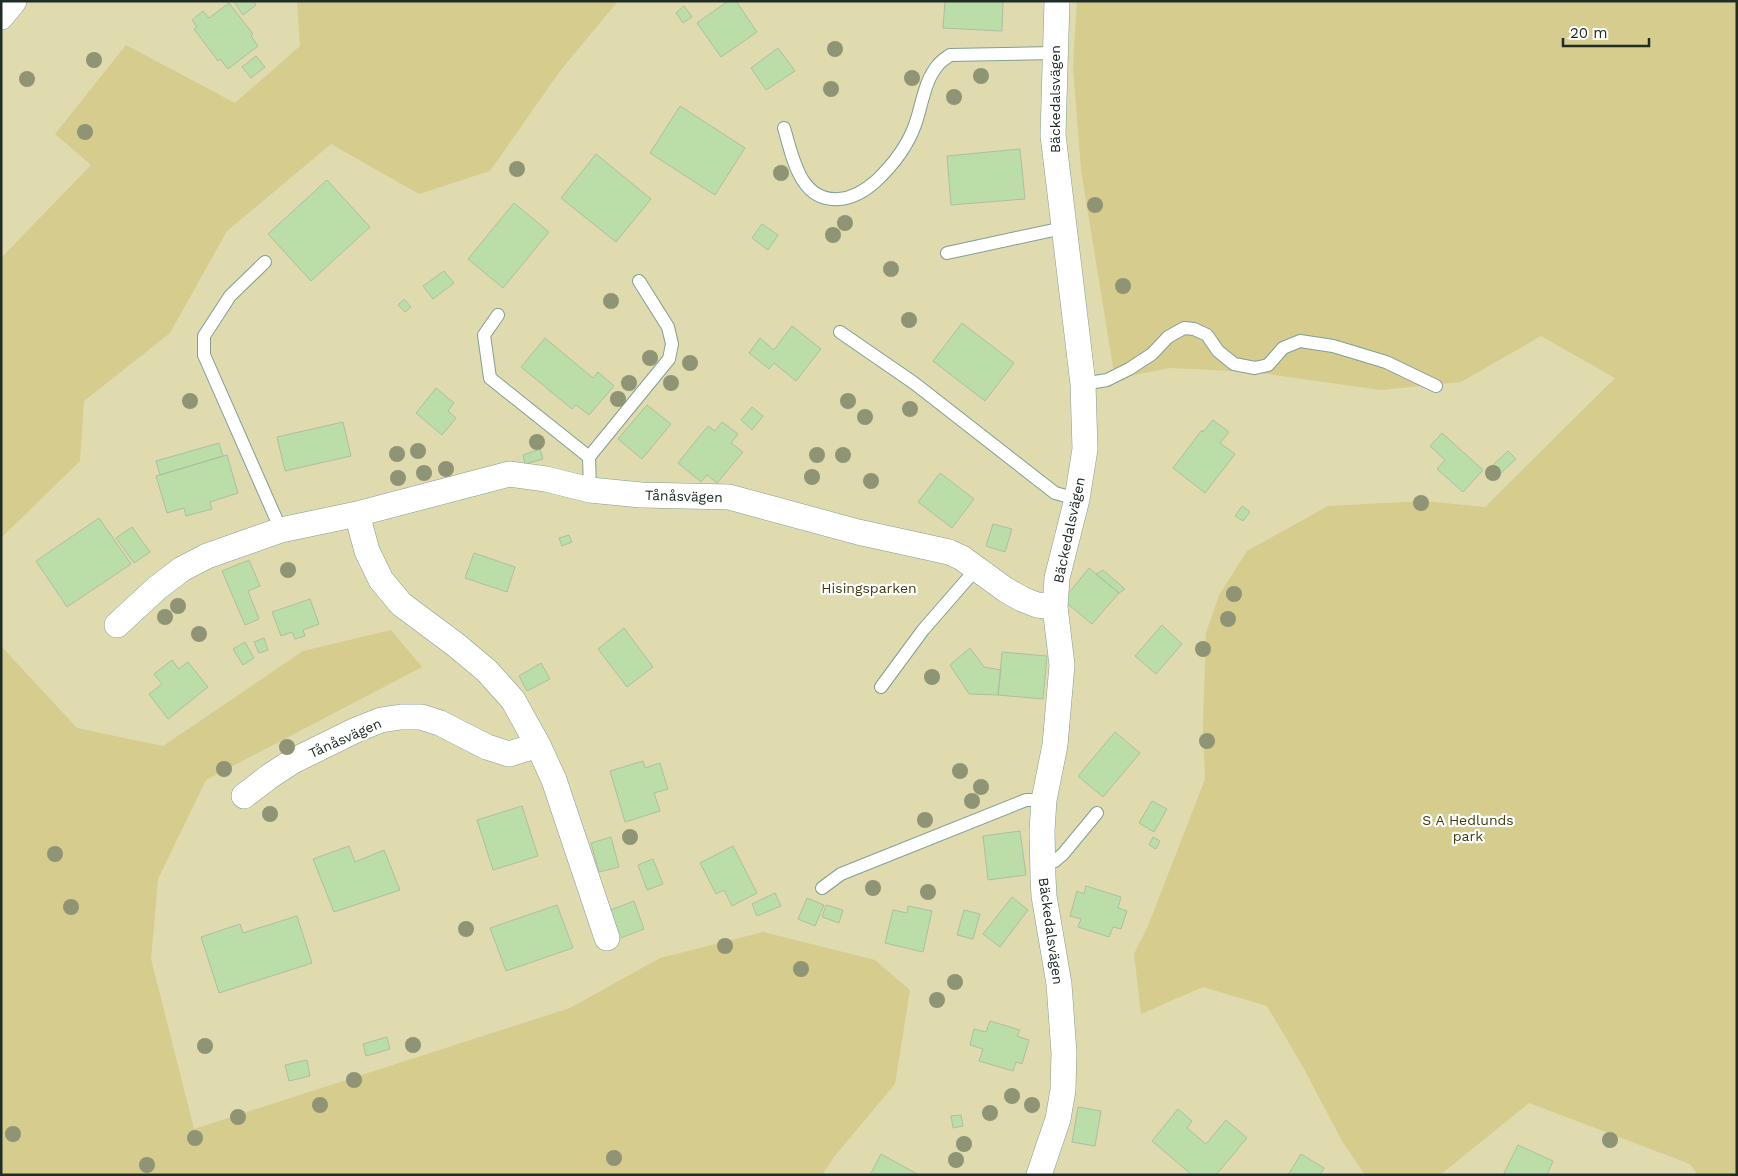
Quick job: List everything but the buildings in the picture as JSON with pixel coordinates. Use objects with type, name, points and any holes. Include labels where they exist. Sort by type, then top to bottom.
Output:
[{"type":"street","points":[[1,17],[14,1]]},
{"type":"street","name":"Bäckedalsvägen","points":[[1039,1175],[1058,1118],[1063,1090],[1064,1053],[1059,984],[1044,896],[1042,862],[1044,800],[1055,745],[1062,665],[1055,607],[1057,578],[1077,499],[1085,449],[1083,384],[1053,135],[1057,1]]},
{"type":"street","name":"Tånåsvägen","points":[[116,624],[182,569],[207,556],[281,530],[357,514],[509,474],[546,479],[590,490],[641,495],[729,497],[858,532],[949,552],[977,568],[1022,600],[1037,605],[1055,607]]},
{"type":"street","points":[[357,514],[368,551],[381,580],[401,604],[487,671],[513,700],[538,745],[554,780],[607,938]]},
{"type":"street","name":"Tånåsvägen","points":[[244,796],[293,761],[356,730],[382,720],[401,716],[421,717],[440,723],[487,747],[508,754],[538,745]]},
{"type":"lane","points":[[784,128],[801,180],[815,193],[830,199],[849,198],[875,182],[888,170],[904,148],[915,126],[927,86],[938,65],[950,55],[1054,53]]},
{"type":"lane","points":[[947,253],[1063,228]]},
{"type":"lane","points":[[265,262],[230,296],[204,336],[204,355],[281,530]]},
{"type":"lane","points":[[590,490],[589,457],[669,359],[672,344],[668,327],[639,281]]},
{"type":"lane","points":[[498,315],[484,335],[490,378],[589,457]]},
{"type":"lane","points":[[1083,384],[1107,380],[1129,369],[1152,354],[1168,337],[1184,328],[1194,329],[1207,335],[1218,350],[1234,364],[1254,368],[1268,364],[1283,348],[1300,340],[1333,346],[1386,362],[1436,386]]},
{"type":"lane","points":[[840,332],[914,382],[1055,493],[1077,499]]},
{"type":"lane","points":[[881,687],[923,630],[977,568]]},
{"type":"lane","points":[[822,888],[841,874],[1026,800],[1044,800]]},
{"type":"lane","points":[[1042,862],[1055,860],[1063,854],[1096,813]]},
{"type":"green space","name":"Hisingsparken","points":[[1,1],[1737,1],[1737,1175],[1,1175]]},
{"type":"green space","points":[[297,1],[618,1],[560,71],[490,171],[419,194],[331,144],[227,231],[170,333],[84,401],[80,461],[1,538],[1,258],[91,165],[55,134],[126,45],[235,103],[300,46]]},
{"type":"green space","name":"S A Hedlunds park","points":[[1077,1],[1737,1],[1737,1175],[1698,1175],[1690,1164],[1529,1103],[1440,1175],[1365,1175],[1342,1141],[1303,1067],[1267,1006],[1203,987],[1141,1014],[1134,954],[1148,926],[1205,779],[1203,727],[1206,633],[1219,595],[1247,551],[1328,506],[1424,501],[1485,507],[1615,378],[1541,336],[1461,382],[1381,390],[1253,372],[1170,368],[1115,379],[1081,170],[1073,66]]},
{"type":"green space","points":[[391,630],[422,667],[206,780],[158,879],[151,959],[194,1129],[570,1008],[660,958],[763,932],[875,960],[910,990],[895,1084],[834,1157],[822,1175],[1,1175],[1,646],[77,728],[163,746],[303,651]]}]
